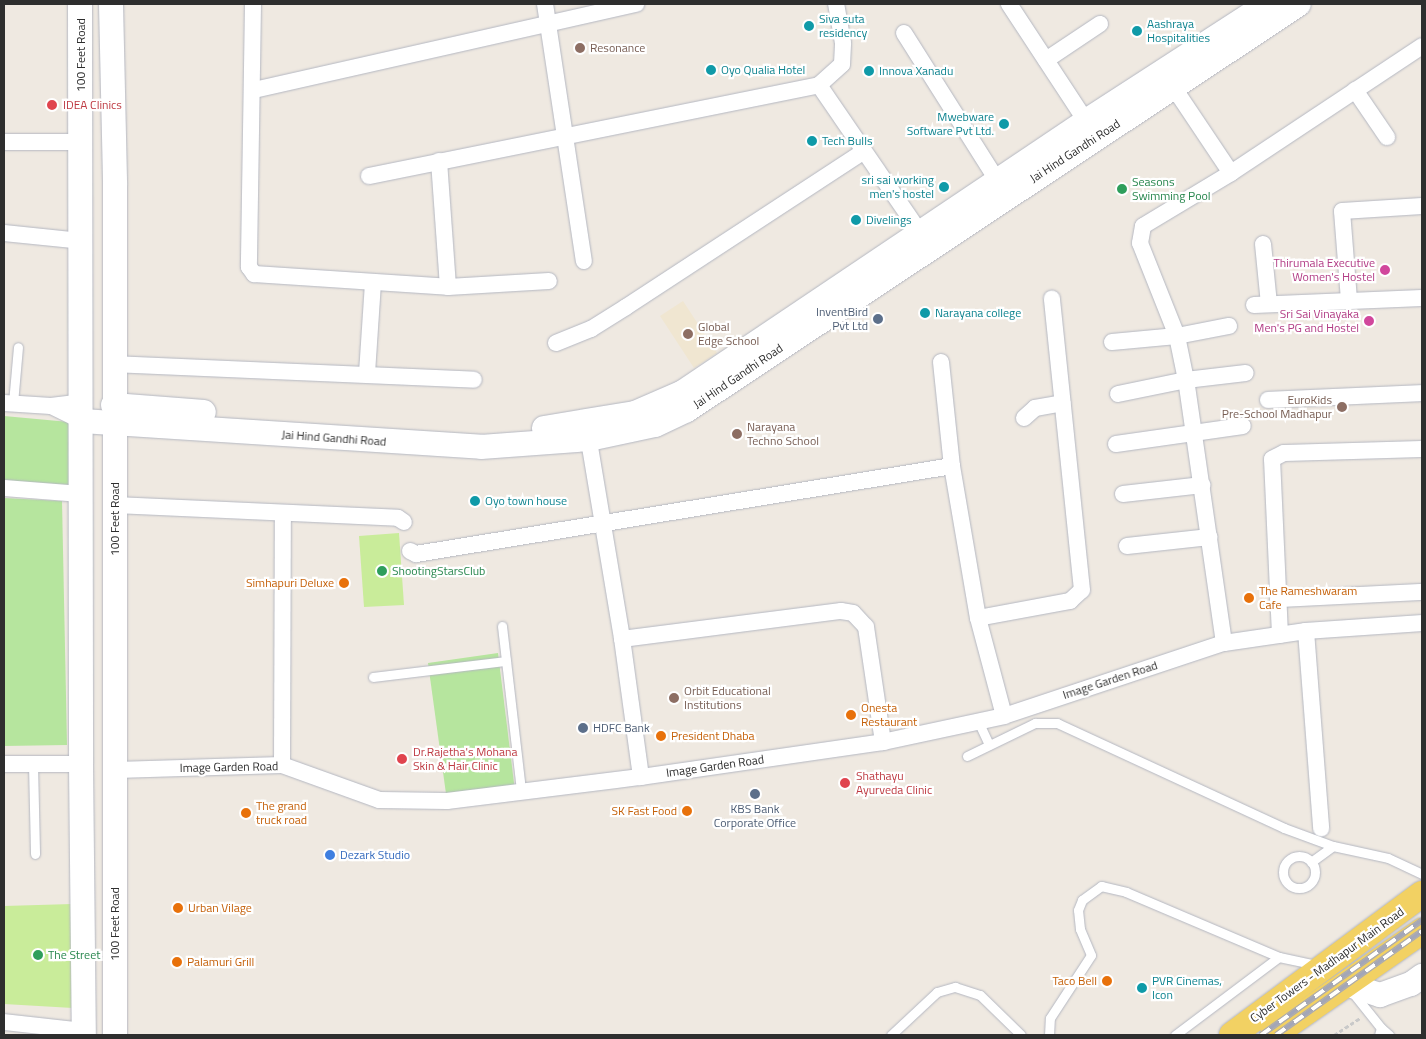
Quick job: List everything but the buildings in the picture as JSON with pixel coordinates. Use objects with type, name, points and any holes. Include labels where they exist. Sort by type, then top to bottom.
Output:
[{"type":"main road","name":"100 Feet Road","points":[[80,4],[82,412],[80,764],[89,1034]]},
{"type":"main road","name":"100 Feet Road","points":[[111,4],[115,185],[115,1035]]},
{"type":"main road","name":"Jai Hind Gandhi Road","points":[[925,240],[997,180],[1086,121],[1168,80],[1267,4]]},
{"type":"main road","name":"Jai Hind Gandhi Road","points":[[82,412],[485,432],[588,431],[682,392],[925,240],[1168,80],[1299,4]]},
{"type":"main road","points":[[81,608],[115,609]]},
{"type":"main road","points":[[1414,901],[1422,931]]},
{"type":"main road","name":"Cyber Towers - Madhapur Main Road","points":[[1232,1035],[1414,901]]},
{"type":"main road","name":"Cyber Towers - Madhapur Main Road","points":[[1273,1035],[1422,931]]},
{"type":"main road","points":[[1346,984],[1380,995],[1411,984],[1422,976]]},
{"type":"street","points":[[253,4],[254,90],[249,266],[254,274],[448,287],[549,281]]},
{"type":"street","points":[[545,4],[567,138],[584,261]]},
{"type":"street","points":[[254,90],[636,4]]},
{"type":"street","points":[[368,176],[567,138],[819,85],[842,64],[843,43],[836,4]]},
{"type":"street","points":[[1009,4],[1086,121]]},
{"type":"street","points":[[1046,60],[1100,24]]},
{"type":"street","points":[[904,33],[997,180]]},
{"type":"street","points":[[1224,642],[1186,380],[1177,336],[1140,243],[1143,226],[1231,173],[1422,46]]},
{"type":"street","points":[[1168,80],[1231,173]]},
{"type":"street","points":[[819,85],[863,152],[925,240]]},
{"type":"street","points":[[1355,90],[1386,137]]},
{"type":"street","points":[[4,142],[81,142]]},
{"type":"street","points":[[556,343],[591,329],[619,312],[863,152]]},
{"type":"street","points":[[439,161],[448,287]]},
{"type":"street","points":[[1349,300],[1342,211],[1422,206]]},
{"type":"street","points":[[4,233],[81,241]]},
{"type":"street","points":[[1262,244],[1261,305],[1422,298]]},
{"type":"street","points":[[367,373],[373,282]]},
{"type":"street","points":[[978,618],[1070,602],[1082,590],[1052,299]]},
{"type":"street","points":[[1112,342],[1177,336],[1229,326]]},
{"type":"street","points":[[941,362],[952,466],[978,618],[1004,716]]},
{"type":"street","points":[[114,364],[367,373],[474,380]]},
{"type":"street","points":[[1118,394],[1186,380],[1246,373]]},
{"type":"street","points":[[1268,400],[1422,393]]},
{"type":"street","points":[[8,403],[51,406],[82,412]]},
{"type":"street","points":[[1024,418],[1036,408],[1063,403]]},
{"type":"street","points":[[1116,444],[1195,435],[1243,426]]},
{"type":"street","points":[[588,431],[622,640],[640,777]]},
{"type":"street","points":[[1280,635],[1272,459],[1284,453],[1422,449]]},
{"type":"street","points":[[410,550],[416,554],[952,466]]},
{"type":"street","points":[[1122,494],[1202,484]]},
{"type":"street","points":[[4,488],[81,494]]},
{"type":"street","points":[[115,505],[283,515],[398,518],[404,522]]},
{"type":"street","points":[[282,765],[283,515]]},
{"type":"street","points":[[1127,546],[1210,537]]},
{"type":"street","points":[[1278,599],[1422,592]]},
{"type":"street","points":[[622,640],[842,611],[853,613],[866,626],[883,742]]},
{"type":"street","name":"Image Garden Road","points":[[116,770],[282,765],[379,800],[447,801],[640,777],[883,742],[1004,716],[1224,642],[1306,631],[1422,623]]},
{"type":"street","points":[[1306,631],[1321,828]]},
{"type":"street","points":[[4,764],[80,764]]},
{"type":"street","points":[[4,1022],[89,1034]]},
{"type":"lane","points":[[8,403],[18,347]]},
{"type":"lane","points":[[502,626],[521,791]]},
{"type":"lane","points":[[373,677],[506,661]]},
{"type":"lane","points":[[978,721],[989,745]]},
{"type":"lane","points":[[967,756],[1035,723],[1057,723],[1284,828],[1333,846],[1388,858],[1422,874]]},
{"type":"lane","points":[[33,764],[35,854]]},
{"type":"lane","points":[[1311,862],[1333,846]]},
{"type":"lane","points":[[1050,1035],[1050,1018],[1091,955],[1080,929],[1078,910],[1082,900],[1101,886],[1126,892],[1279,958],[1324,967]]},
{"type":"lane","points":[[1174,1035],[1279,958]]},
{"type":"lane","points":[[1346,984],[1370,1011],[1380,1032],[1389,1035]]},
{"type":"lane","points":[[891,1035],[937,992],[955,987],[980,995],[1021,1035]]},
{"type":"path","points":[[1334,1035],[1370,1011]]},
{"type":"shaded area","name":"Global Edge School","points":[[683,301],[717,353],[694,368],[660,316]]},
{"type":"green space","points":[[4,416],[69,422],[70,486],[4,481]]},
{"type":"green space","points":[[4,498],[62,501],[67,745],[4,746]]},
{"type":"green space","name":"ShootingStarsClub","points":[[399,533],[404,605],[364,607],[359,536]]},
{"type":"green space","points":[[498,653],[515,791],[447,801],[428,663]]},
{"type":"green space","name":"The Street","points":[[72,904],[73,1008],[4,1004],[4,906]]},
{"type":"railway","points":[[1261,1035],[1422,920]]},
{"type":"railway","points":[[1276,1035],[1422,931]]},
{"type":"place","name":"Siva suta residency","points":[[809,26]]},
{"type":"place","name":"Aashraya Hospitalities","points":[[1137,31]]},
{"type":"place","name":"Resonance","points":[[580,48]]},
{"type":"place","name":"Oyo Qualia Hotel","points":[[711,70]]},
{"type":"place","name":"Innova Xanadu","points":[[869,71]]},
{"type":"place","name":"IDEA Clinics","points":[[52,105]]},
{"type":"place","name":"Mwebware Software Pvt Ltd.","points":[[1004,124]]},
{"type":"place","name":"Tech Bulls","points":[[812,141]]},
{"type":"place","name":"sri sai working men's hostel","points":[[944,187]]},
{"type":"place","name":"Seasons Swimming Pool","points":[[1122,189]]},
{"type":"place","name":"Divelings","points":[[856,220]]},
{"type":"place","name":"Thirumala Executive Women's Hostel","points":[[1385,270]]},
{"type":"place","name":"Narayana college","points":[[925,313]]},
{"type":"place","name":"InventBird Pvt Ltd","points":[[878,319]]},
{"type":"place","name":"Sri Sai Vinayaka Men's PG and Hostel","points":[[1369,321]]},
{"type":"place","name":"Global Edge School","points":[[688,334]]},
{"type":"place","name":"EuroKids Pre-School Madhapur","points":[[1342,407]]},
{"type":"place","name":"Narayana Techno School","points":[[737,434]]},
{"type":"place","name":"Oyo town house","points":[[475,501]]},
{"type":"place","name":"ShootingStarsClub","points":[[382,571]]},
{"type":"place","name":"Simhapuri Deluxe","points":[[344,583]]},
{"type":"place","name":"The Rameshwaram Cafe","points":[[1249,598]]},
{"type":"place","name":"Orbit Educational Institutions","points":[[674,698]]},
{"type":"place","name":"Onesta Restaurant","points":[[851,715]]},
{"type":"place","name":"HDFC Bank","points":[[583,728]]},
{"type":"place","name":"President Dhaba","points":[[661,736]]},
{"type":"place","name":"Dr.Rajetha's Mohana Skin & Hair Clinic","points":[[402,759]]},
{"type":"place","name":"Shathayu Ayurveda Clinic","points":[[845,783]]},
{"type":"place","name":"KBS Bank Corporate Office","points":[[755,794]]},
{"type":"place","name":"SK Fast Food","points":[[687,811]]},
{"type":"place","name":"The grand truck road","points":[[246,813]]},
{"type":"place","name":"Dezark Studio","points":[[330,855]]},
{"type":"place","name":"Urban Vilage","points":[[178,908]]},
{"type":"place","name":"The Street","points":[[38,955]]},
{"type":"place","name":"Palamuri Grill","points":[[177,962]]},
{"type":"place","name":"Taco Bell","points":[[1107,981]]},
{"type":"place","name":"PVR Cinemas, Icon","points":[[1142,988]]}]
